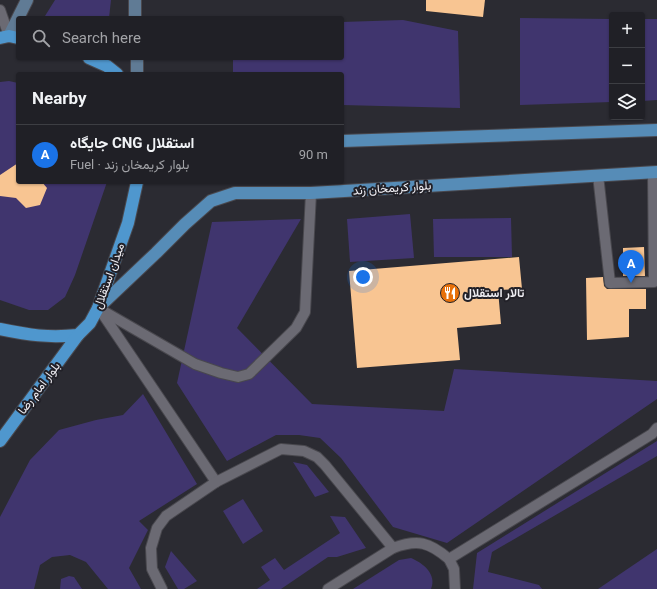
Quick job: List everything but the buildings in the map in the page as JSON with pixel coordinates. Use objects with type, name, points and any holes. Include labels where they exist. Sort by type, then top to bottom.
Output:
[{"type":"highway","points":[[94,60],[107,66],[114,72]]},
{"type":"highway","name":"میدان استقلال","points":[[78,335],[90,323],[98,308],[128,223],[137,184]]},
{"type":"highway","points":[[0,329],[34,336],[59,337],[78,335]]},
{"type":"highway","name":"بلوار امام رضا","points":[[0,441],[78,335]]},
{"type":"main road","points":[[19,16],[27,0]]},
{"type":"main road","points":[[135,0],[135,16]]},
{"type":"main road","points":[[9,37],[16,23]]},
{"type":"main road","points":[[137,60],[137,72]]},
{"type":"main road","points":[[344,141],[657,130]]},
{"type":"main road","name":"بلوار کریمخان زند","points":[[98,308],[184,224],[211,201],[235,193],[311,193],[655,172]]},
{"type":"lane","points":[[0,10],[9,37]]},
{"type":"lane","points":[[598,175],[610,284],[654,282],[655,172]]},
{"type":"lane","points":[[98,308],[195,364],[238,377],[250,374],[296,328],[305,312],[311,193]]},
{"type":"lane","points":[[98,308],[216,482]]},
{"type":"lane","points":[[449,559],[652,434],[657,428]]},
{"type":"lane","points":[[162,589],[152,569],[151,548],[157,528],[166,516],[216,482],[281,449],[304,451],[317,457],[392,548]]},
{"type":"lane","points":[[328,589],[392,548],[417,542],[428,544],[449,559],[454,569],[455,589]]},
{"type":"shaded area","points":[[55,0],[111,0],[109,16],[45,16]]},
{"type":"shaded area","points":[[520,18],[609,19],[609,102],[520,105]]},
{"type":"shaded area","points":[[645,19],[657,19],[657,100],[645,101]]},
{"type":"shaded area","points":[[403,20],[458,31],[460,108],[344,105],[344,72],[233,72],[233,60],[344,60],[344,22]]},
{"type":"shaded area","points":[[9,81],[16,83],[16,184],[106,184],[75,275],[65,297],[48,310],[29,310],[0,300],[0,82]]},
{"type":"shaded area","points":[[410,214],[414,258],[350,262],[347,219]]},
{"type":"shaded area","points":[[511,218],[512,257],[434,257],[433,219]]},
{"type":"shaded area","points":[[301,219],[237,328],[312,404],[444,411],[454,369],[657,381],[657,399],[447,543],[393,527],[341,458],[320,438],[299,435],[276,435],[227,461],[177,383],[212,222]]},
{"type":"shaded area","points":[[143,394],[197,484],[139,521],[148,530],[129,568],[141,589],[108,589],[86,562],[70,555],[52,557],[40,565],[34,589],[0,589],[0,517],[30,460],[59,430],[96,420],[123,415]]},
{"type":"shaded area","points":[[657,441],[657,456],[492,552],[488,572],[539,585],[542,589],[473,589],[477,553]]},
{"type":"shaded area","points":[[293,462],[307,465],[329,492],[315,497]]},
{"type":"shaded area","points":[[243,499],[263,531],[243,544],[223,511]]},
{"type":"shaded area","points":[[330,516],[345,517],[366,548],[337,557],[328,557],[281,589],[257,589],[270,580],[261,567],[275,558],[284,570],[340,533]]},
{"type":"shaded area","points":[[657,549],[657,589],[598,589]]},
{"type":"shaded area","points":[[171,551],[197,581],[184,589],[178,589],[165,567]]},
{"type":"shaded area","points":[[411,558],[428,570],[432,579],[431,589],[353,589],[399,560]]},
{"type":"shaded area","points":[[69,576],[74,577],[82,589],[60,589],[61,579]]},
{"type":"place","name":"جایگاه CNG استقلال","points":[[631,283]]},
{"type":"place","name":"تالار استقلال","points":[[450,293]]}]
